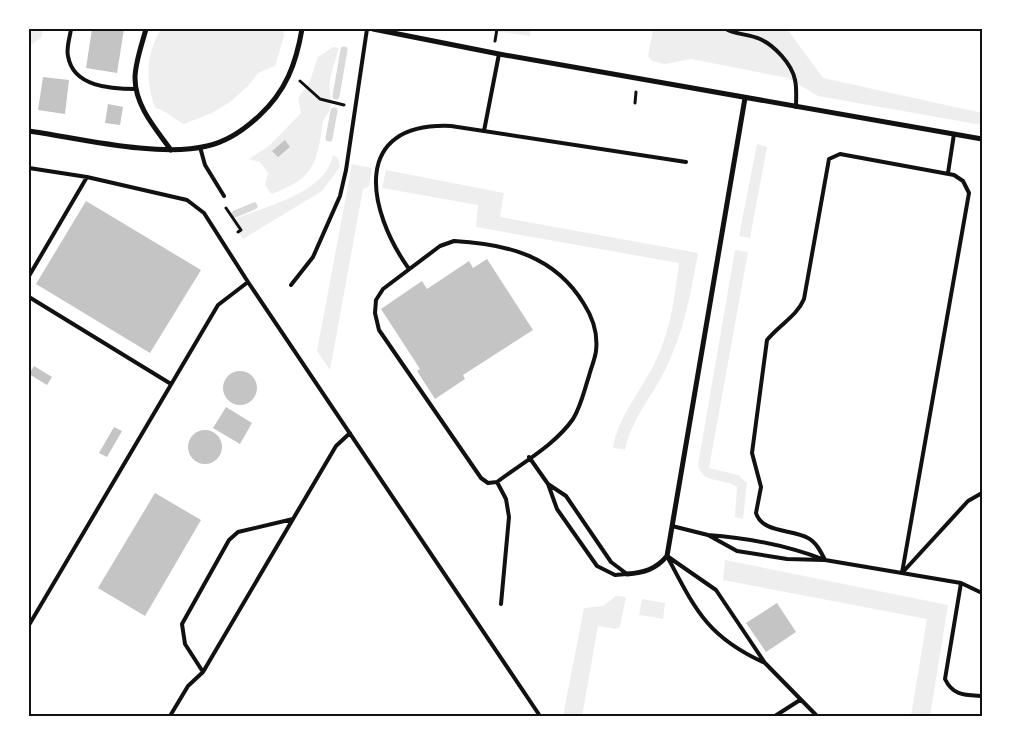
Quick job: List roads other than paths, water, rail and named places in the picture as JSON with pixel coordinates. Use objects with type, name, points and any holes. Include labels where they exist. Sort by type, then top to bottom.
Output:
[{"type":"street","points":[[146,29],[135,76],[136,89],[140,103],[150,122],[171,150]]},
{"type":"street","points":[[29,130],[112,144],[171,150],[200,147],[222,142],[251,124],[276,98],[291,72],[302,29]]},
{"type":"street","points":[[373,29],[499,54],[982,139]]},
{"type":"street","points":[[627,574],[650,571],[667,556],[745,98]]},
{"type":"lane","points":[[71,29],[67,55],[71,65],[81,77],[104,88],[136,89]]},
{"type":"lane","points":[[291,285],[313,257],[340,196],[367,29]]},
{"type":"lane","points":[[726,29],[733,33],[760,39],[776,50],[787,63],[795,79],[796,107]]},
{"type":"lane","points":[[484,131],[499,54]]},
{"type":"lane","points":[[409,269],[386,232],[375,185],[381,156],[386,145],[398,136],[434,125],[686,162]]},
{"type":"lane","points":[[948,173],[954,134]]},
{"type":"lane","points":[[200,147],[205,165],[224,196]]},
{"type":"lane","points":[[825,560],[809,539],[764,525],[756,514],[760,487],[752,453],[767,340],[776,328],[800,308],[804,299],[830,159],[840,154],[948,173],[963,181],[969,193],[969,202],[902,573]]},
{"type":"lane","points":[[29,168],[87,177],[187,200],[204,213],[248,282],[540,716]]},
{"type":"lane","points":[[29,276],[87,177]]},
{"type":"lane","points":[[454,241],[506,248],[547,263],[579,296],[590,314],[596,333],[596,352],[580,405],[560,434],[529,457],[497,482],[488,483],[481,478],[379,330],[375,313],[376,300],[383,289],[440,246],[454,241]]},
{"type":"lane","points":[[29,625],[218,305],[248,282]]},
{"type":"lane","points":[[29,297],[171,384]]},
{"type":"lane","points":[[170,716],[188,686],[204,672],[336,446],[350,433]]},
{"type":"lane","points":[[529,457],[548,484],[557,509],[597,566],[615,575],[627,574]]},
{"type":"lane","points":[[497,482],[506,499],[509,517],[501,604]]},
{"type":"lane","points":[[548,484],[566,496],[612,562],[627,574]]},
{"type":"lane","points":[[902,573],[968,501],[982,493]]},
{"type":"lane","points":[[204,672],[185,644],[182,624],[229,540],[238,532],[293,518]]},
{"type":"lane","points":[[672,526],[708,535],[749,538],[778,544],[825,560],[961,583],[982,593]]},
{"type":"lane","points":[[708,535],[738,552],[787,560],[825,560]]},
{"type":"lane","points":[[667,556],[706,624],[742,653],[765,663]]},
{"type":"lane","points":[[667,556],[716,590],[765,663],[817,716]]},
{"type":"lane","points":[[961,583],[945,679],[950,689],[958,694],[982,696]]},
{"type":"lane","points":[[775,716],[800,700]]},
{"type":"waterway","points":[[336,96],[344,50]]},
{"type":"waterway","points":[[329,138],[334,111]]},
{"type":"waterway","points":[[235,214],[254,206]]}]
